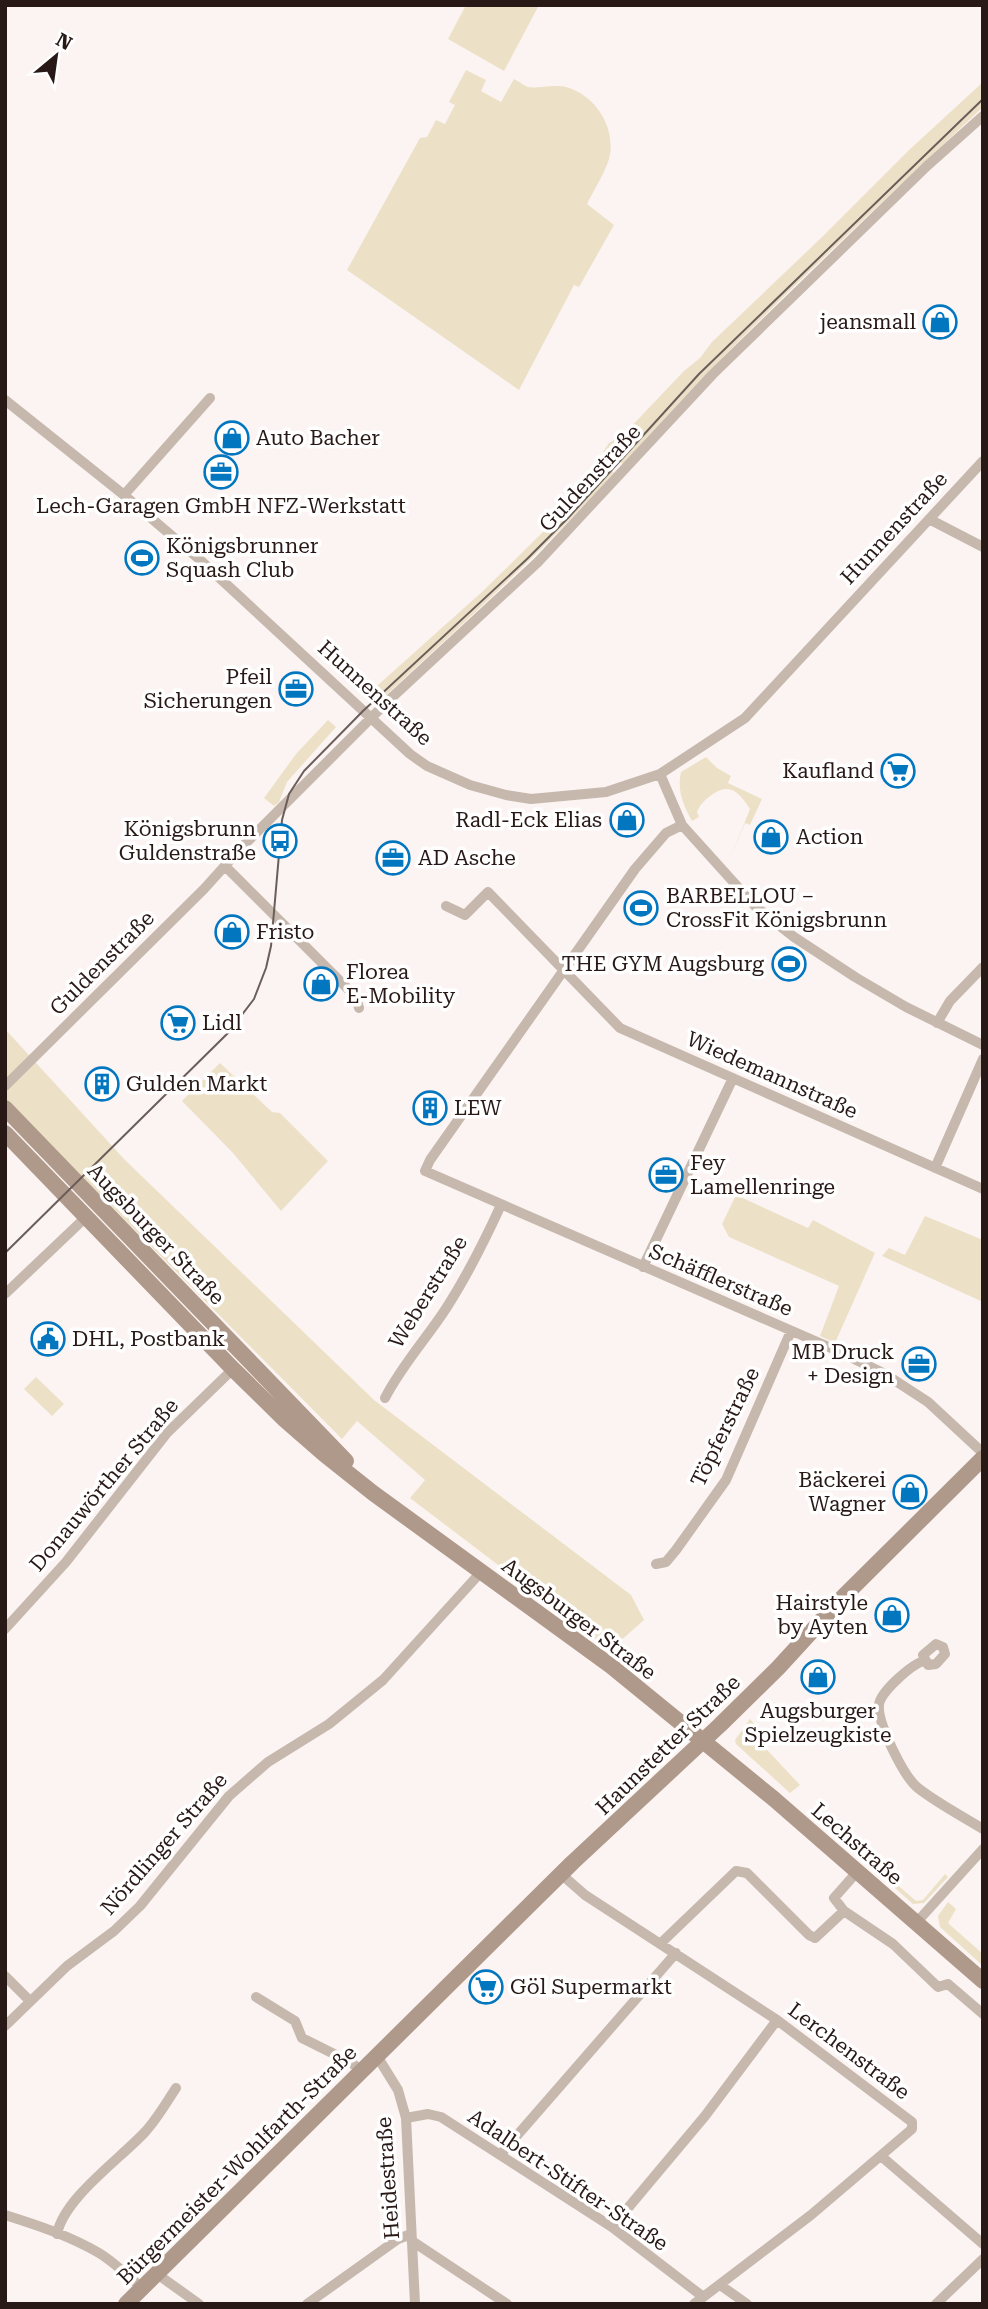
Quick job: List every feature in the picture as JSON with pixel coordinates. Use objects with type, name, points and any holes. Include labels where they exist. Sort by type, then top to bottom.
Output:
[{"type":"street","name":"Guldenstraße","points":[[5,1086],[371,719],[538,562],[713,374],[983,116]]},
{"type":"street","points":[[124,495],[209,398]]},
{"type":"street","name":"Hunnenstraße","points":[[5,400],[199,559],[410,754],[427,766],[470,785],[531,799],[606,792],[660,774],[745,719],[983,461]]},
{"type":"street","points":[[929,519],[983,547]]},
{"type":"street","points":[[660,774],[682,825],[755,906],[855,977],[937,1023],[983,1045]]},
{"type":"street","points":[[564,969],[657,841],[682,825]]},
{"type":"street","points":[[226,867],[356,997],[359,1008]]},
{"type":"street","name":"Wiedemannstraße","points":[[446,906],[465,915],[488,892],[620,1028],[983,1189]]},
{"type":"street","points":[[937,1023],[950,1001],[983,967]]},
{"type":"street","name":"Schäfflerstraße","points":[[564,969],[430,1160],[425,1171],[864,1364],[928,1402],[983,1456]]},
{"type":"street","points":[[934,1168],[983,1059]]},
{"type":"street","points":[[643,1267],[733,1078]]},
{"type":"street","name":"Augsburger Straße","points":[[5,1108],[396,1509]]},
{"type":"street","name":"Augsburger Straße","points":[[5,1133],[233,1369],[324,1454],[611,1666],[702,1740]]},
{"type":"street","name":"Weberstraße","points":[[385,1398],[468,1272],[501,1205]]},
{"type":"street","points":[[5,1294],[86,1217]]},
{"type":"street","name":"Töpferstraße","points":[[656,1564],[666,1562],[726,1480],[791,1331]]},
{"type":"street","name":"Donauwörther Straße","points":[[5,1629],[75,1550],[135,1470],[167,1433],[233,1369]]},
{"type":"street","name":"Haunstetter Straße","points":[[377,2056],[561,1874],[771,1675],[844,1596],[983,1456]]},
{"type":"street","name":"Nördlinger Straße","points":[[5,2026],[68,1966],[114,1931],[140,1906],[229,1796],[268,1762],[329,1724],[383,1680],[481,1572]]},
{"type":"street","points":[[924,1661],[915,1663],[882,1696],[879,1705],[883,1724],[902,1768],[916,1787],[983,1829]]},
{"type":"street","name":"Lechstraße","points":[[702,1740],[983,1981]]},
{"type":"street","points":[[916,1923],[983,1849]]},
{"type":"street","points":[[661,1943],[736,1871],[747,1872],[815,1938],[844,1911]]},
{"type":"street","points":[[857,1872],[834,1898],[844,1911],[893,1944],[938,1987],[948,1984],[983,2014]]},
{"type":"street","name":"Lerchenstraße","points":[[561,1874],[584,1895],[777,2020],[912,2122],[912,2129],[786,2236],[698,2300]]},
{"type":"street","points":[[500,2155],[676,1953]]},
{"type":"street","points":[[5,1976],[30,2001]]},
{"type":"street","points":[[256,1997],[295,2021],[302,2038],[352,2063],[361,2071]]},
{"type":"street","points":[[612,2227],[705,2116],[777,2020]]},
{"type":"street","name":"Bürgermeister-Wohlfarth-Straße","points":[[126,2304],[377,2056]]},
{"type":"street","name":"Heidestraße","points":[[377,2056],[398,2090],[407,2118],[415,2304]]},
{"type":"street","points":[[57,2234],[60,2222],[72,2204],[152,2124],[176,2088]]},
{"type":"street","name":"Adalbert-Stifter-Straße","points":[[407,2118],[428,2114],[441,2117],[612,2227],[698,2300]]},
{"type":"street","points":[[881,2156],[983,2244]]},
{"type":"street","points":[[5,2216],[57,2234],[102,2255],[142,2288]]},
{"type":"street","points":[[307,2304],[398,2239],[412,2237],[507,2304]]},
{"type":"street","points":[[936,2304],[983,2259]]},
{"type":"street","points":[[157,2274],[200,2304]]},
{"type":"street","points":[[720,2284],[747,2304]]},
{"type":"shaded area","points":[[466,5],[539,5],[504,71],[448,39]]},
{"type":"shaded area","points":[[466,70],[486,80],[481,91],[501,102],[514,79],[528,87],[561,86],[577,91],[595,105],[610,136],[609,159],[587,204],[614,225],[579,287],[574,285],[519,390],[347,270],[420,138],[427,137],[436,120],[445,124],[455,105],[449,102]]},
{"type":"shaded area","points":[[983,82],[983,107],[754,326],[623,464],[603,452],[609,443],[624,434],[684,371],[700,358],[712,342],[908,151]]},
{"type":"shaded area","points":[[605,464],[614,473],[529,560],[382,699],[375,699],[368,694],[483,591],[547,528]]},
{"type":"shaded area","points":[[328,720],[336,727],[287,782],[279,802],[274,806],[264,798],[296,754]]},
{"type":"shaded area","points":[[706,757],[717,768],[731,776],[728,783],[762,799],[750,825],[745,823],[728,864],[750,809],[739,794],[725,789],[706,800],[697,812],[699,817],[692,821],[682,798],[681,772]]},
{"type":"shaded area","points":[[5,1029],[125,1160],[374,1400],[631,1595],[644,1620],[610,1650],[410,1498],[425,1480],[357,1421],[342,1439],[5,1099]]},
{"type":"shaded area","points":[[220,1063],[272,1112],[280,1113],[328,1161],[281,1211],[233,1153],[182,1101]]},
{"type":"shaded area","points":[[736,1195],[808,1228],[813,1220],[875,1253],[835,1343],[820,1336],[839,1286],[729,1237],[722,1224]]},
{"type":"shaded area","points":[[925,1216],[983,1240],[983,1302],[882,1256],[889,1248],[905,1255]]},
{"type":"shaded area","points":[[36,1377],[64,1404],[52,1416],[24,1389]]},
{"type":"shaded area","points":[[750,1719],[759,1729],[753,1735],[800,1785],[790,1793],[736,1744],[735,1740]]},
{"type":"shaded area","points":[[812,1811],[916,1901],[923,1900],[945,1874],[948,1877],[924,1903],[913,1904],[810,1813]]},
{"type":"shaded area","points":[[948,1902],[956,1909],[948,1923],[983,1954],[983,1966],[940,1927],[938,1916]]},
{"type":"tram line","points":[[5,1253],[228,1033],[254,999],[271,946],[282,820],[289,794],[304,771],[363,711],[527,559],[568,518],[699,374],[983,99]]},
{"type":"place","name":"jeansmall","points":[[940,322]]},
{"type":"place","name":"Auto Bacher","points":[[232,438]]},
{"type":"place","name":"Lech-Garagen GmbH NFZ-Werkstatt","points":[[221,472]]},
{"type":"place","name":"Königsbrunner Squash Club","points":[[142,558]]},
{"type":"place","name":"Pfeil Sicherungen","points":[[296,689]]},
{"type":"place","name":"Kaufland","points":[[898,771]]},
{"type":"place","name":"Radl-Eck Elias","points":[[627,820]]},
{"type":"place","name":"Action","points":[[771,837]]},
{"type":"place","name":"Königsbrunn Guldenstraße","points":[[280,841]]},
{"type":"place","name":"AD Asche","points":[[393,858]]},
{"type":"place","name":"BARBELLOU – CrossFit Königsbrunn","points":[[641,908]]},
{"type":"place","name":"Fristo","points":[[232,932]]},
{"type":"place","name":"THE GYM Augsburg","points":[[789,964]]},
{"type":"place","name":"Florea E-Mobility","points":[[321,984]]},
{"type":"place","name":"Lidl","points":[[178,1023]]},
{"type":"place","name":"Gulden Markt","points":[[102,1084]]},
{"type":"place","name":"LEW","points":[[430,1108]]},
{"type":"place","name":"Fey Lamellenringe","points":[[666,1175]]},
{"type":"place","name":"DHL, Postbank","points":[[48,1339]]},
{"type":"place","name":"MB Druck + Design","points":[[919,1364]]},
{"type":"place","name":"Bäckerei Wagner","points":[[910,1492]]},
{"type":"place","name":"Hairstyle by Ayten","points":[[892,1615]]},
{"type":"place","name":"Augsburger Spielzeugkiste","points":[[818,1677]]},
{"type":"place","name":"Göl Supermarkt","points":[[486,1987]]}]
